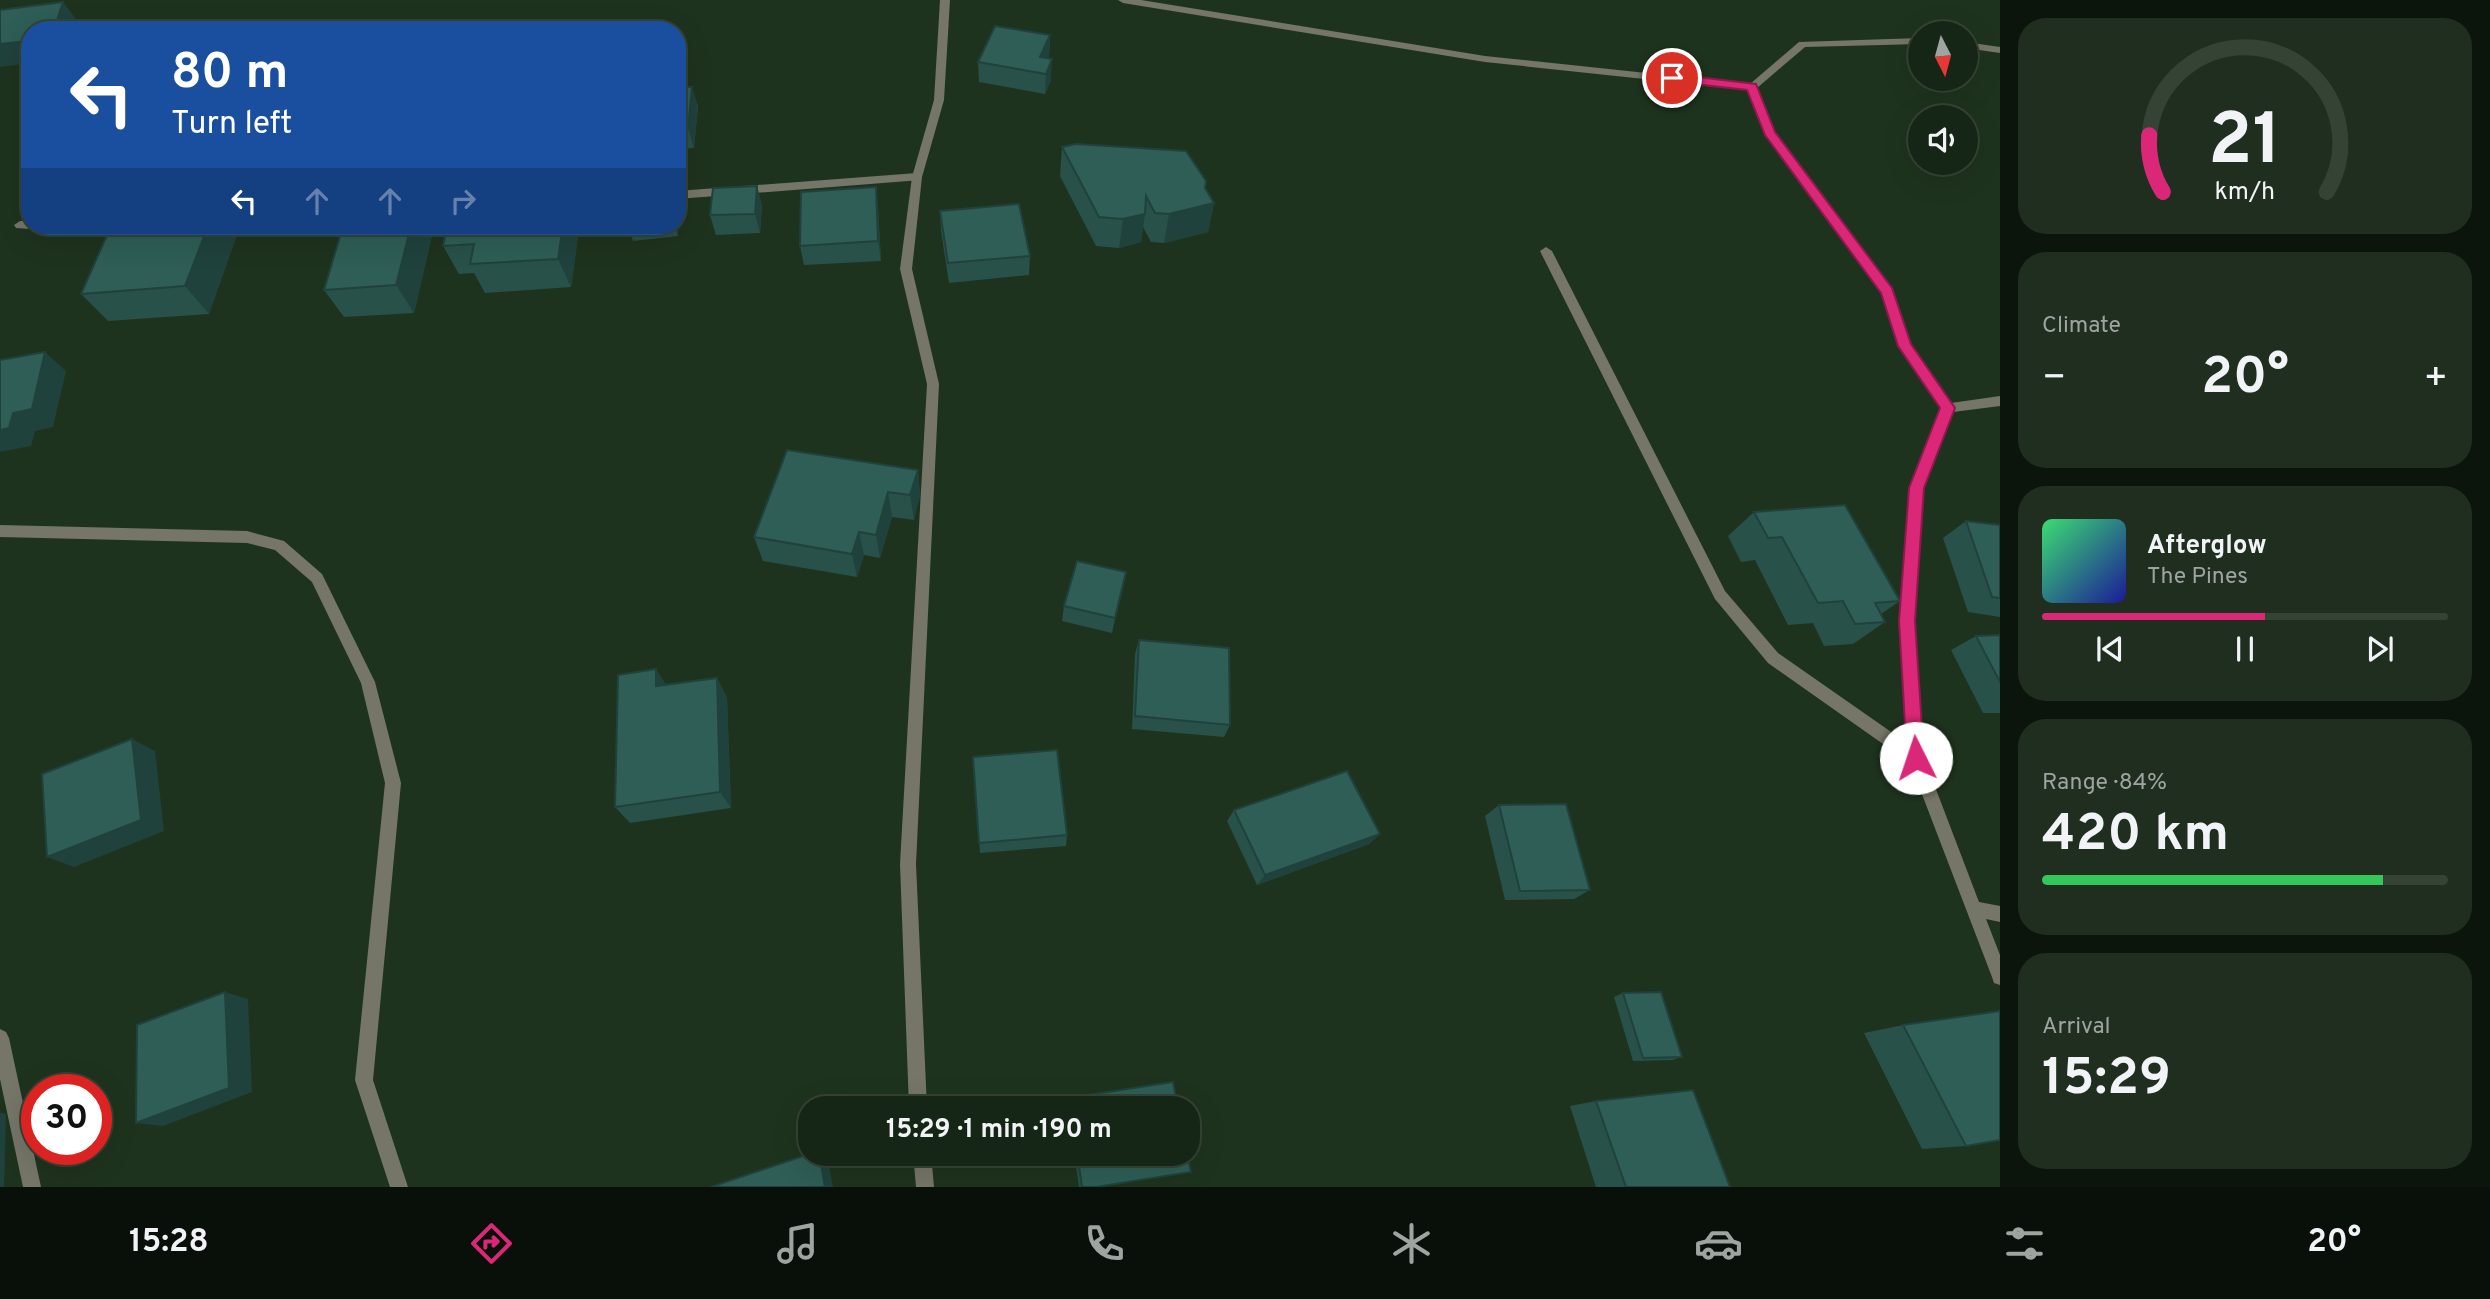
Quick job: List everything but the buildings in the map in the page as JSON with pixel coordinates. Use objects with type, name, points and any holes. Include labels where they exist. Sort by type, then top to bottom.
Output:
[{"type":"street","points":[[918,1096],[908,864],[933,384],[906,269],[917,177],[939,100],[945,0]]},
{"type":"street","points":[[1123,0],[1485,59],[1752,87],[1802,44],[1908,41]]},
{"type":"street","points":[[1978,47],[2000,50]]},
{"type":"street","points":[[1752,87],[1770,132],[1887,292],[1905,346],[1948,408]]},
{"type":"street","points":[[686,194],[917,177]]},
{"type":"street","points":[[1546,251],[1720,595],[1773,658],[1916,758]]},
{"type":"street","points":[[1948,408],[2000,401]]},
{"type":"street","points":[[1948,408],[1917,488],[1907,621],[1916,758],[2000,977]]},
{"type":"street","points":[[0,531],[247,537],[279,545],[317,578],[368,681],[393,783],[364,1080],[399,1187]]},
{"type":"street","points":[[1975,909],[2000,914]]},
{"type":"street","points":[[0,1038],[32,1187]]},
{"type":"street","points":[[923,1166],[925,1187]]},
{"type":"route","points":[[1672,78],[1752,87],[1770,132],[1887,292],[1905,346],[1948,408],[1917,488],[1907,621],[1916,758]]}]
